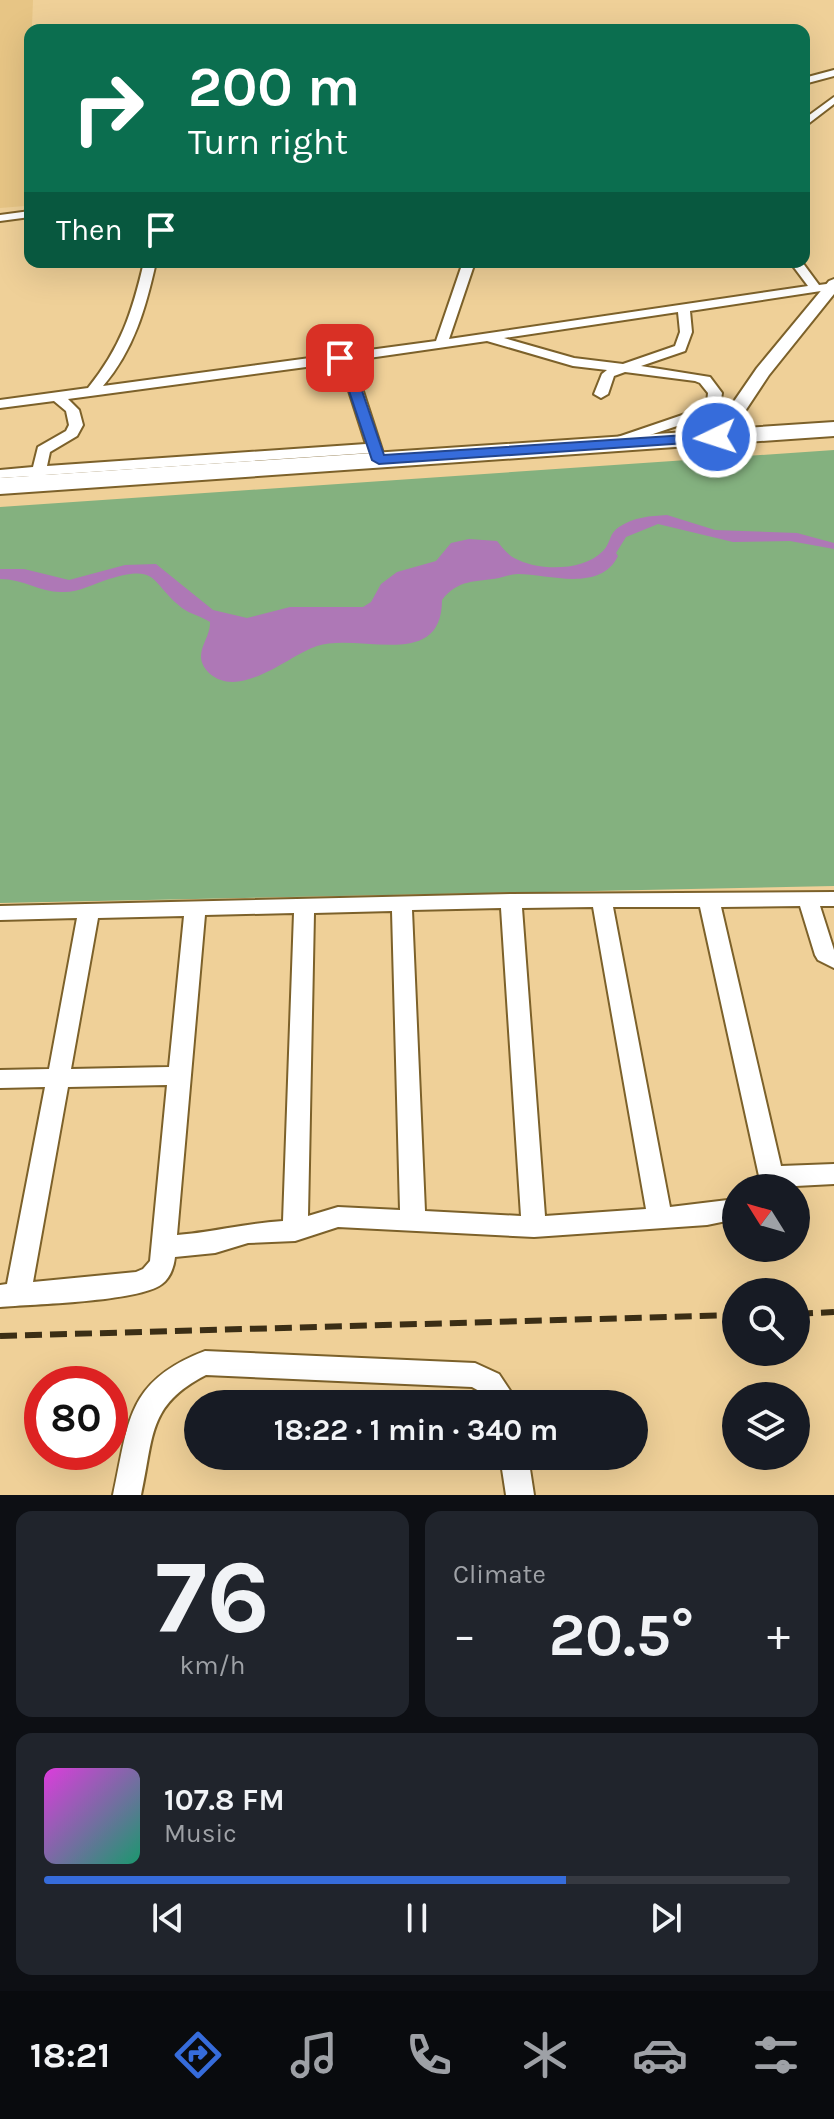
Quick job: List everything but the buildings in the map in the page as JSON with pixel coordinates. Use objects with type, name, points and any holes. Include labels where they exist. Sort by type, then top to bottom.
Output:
[{"type":"highway","points":[[0,493],[720,433],[766,434],[834,429]]},
{"type":"highway","points":[[0,486],[38,477],[376,454],[607,445],[720,433],[834,437]]},
{"type":"street","points":[[810,80],[833,75]]},
{"type":"street","points":[[810,118],[834,100]]},
{"type":"street","points":[[0,218],[24,215]]},
{"type":"street","points":[[0,226],[24,225]]},
{"type":"street","points":[[94,389],[126,348],[137,318],[149,268]]},
{"type":"street","points":[[441,344],[467,268]]},
{"type":"street","points":[[803,268],[827,287]]},
{"type":"street","points":[[0,404],[827,287]]},
{"type":"street","points":[[720,433],[827,287]]},
{"type":"street","points":[[601,394],[604,379],[619,369],[681,348],[686,332],[684,307]]},
{"type":"street","points":[[484,337],[563,360],[702,379],[715,393],[713,406],[695,417],[607,445]]},
{"type":"street","points":[[340,358],[355,388],[376,454]]},
{"type":"street","points":[[0,474],[38,477],[43,450],[72,433],[76,425],[69,405],[56,395]]},
{"type":"street","points":[[808,899],[825,955],[834,960]]},
{"type":"street","points":[[0,913],[511,901],[834,899]]},
{"type":"street","points":[[709,900],[768,1174]]},
{"type":"street","points":[[511,901],[534,1227]]},
{"type":"street","points":[[602,901],[660,1218]]},
{"type":"street","points":[[402,904],[413,1222]]},
{"type":"street","points":[[295,1231],[304,906]]},
{"type":"street","points":[[89,911],[60,1077],[9,1296],[144,1280],[152,1277],[162,1265],[195,910]]},
{"type":"street","points":[[0,1079],[179,1076]]},
{"type":"street","points":[[810,1177],[834,1174]]},
{"type":"street","points":[[166,1247],[215,1242],[248,1233],[295,1231],[338,1217],[534,1227],[722,1211]]},
{"type":"street","points":[[127,1495],[150,1402],[172,1380],[187,1375],[205,1363],[475,1375],[490,1383],[495,1390]]},
{"type":"street","points":[[516,1470],[520,1495]]},
{"type":"shaded area","points":[[0,0],[33,0],[32,24],[24,24],[24,206],[0,208]]},
{"type":"shaded area","points":[[667,515],[715,530],[797,533],[834,543],[834,549],[790,541],[733,542],[658,524],[626,537],[610,567],[599,574],[572,579],[515,574],[468,583],[448,593],[442,600],[438,622],[428,636],[413,643],[334,643],[317,646],[264,673],[235,682],[221,680],[209,673],[201,660],[210,622],[182,608],[146,575],[125,575],[67,592],[0,579],[0,569],[24,569],[69,580],[125,565],[156,564],[213,610],[247,618],[290,607],[363,607],[371,602],[381,584],[397,572],[436,561],[451,543],[469,539],[497,541],[514,558],[524,562],[547,567],[572,566],[584,563],[603,551],[613,532],[625,524]]},
{"type":"green space","points":[[834,450],[834,886],[0,903],[0,507]]},
{"type":"railway","points":[[810,1313],[834,1312]]},
{"type":"railway","points":[[0,1336],[722,1315]]},
{"type":"route","points":[[340,358],[355,388],[379,460],[716,437]]}]
